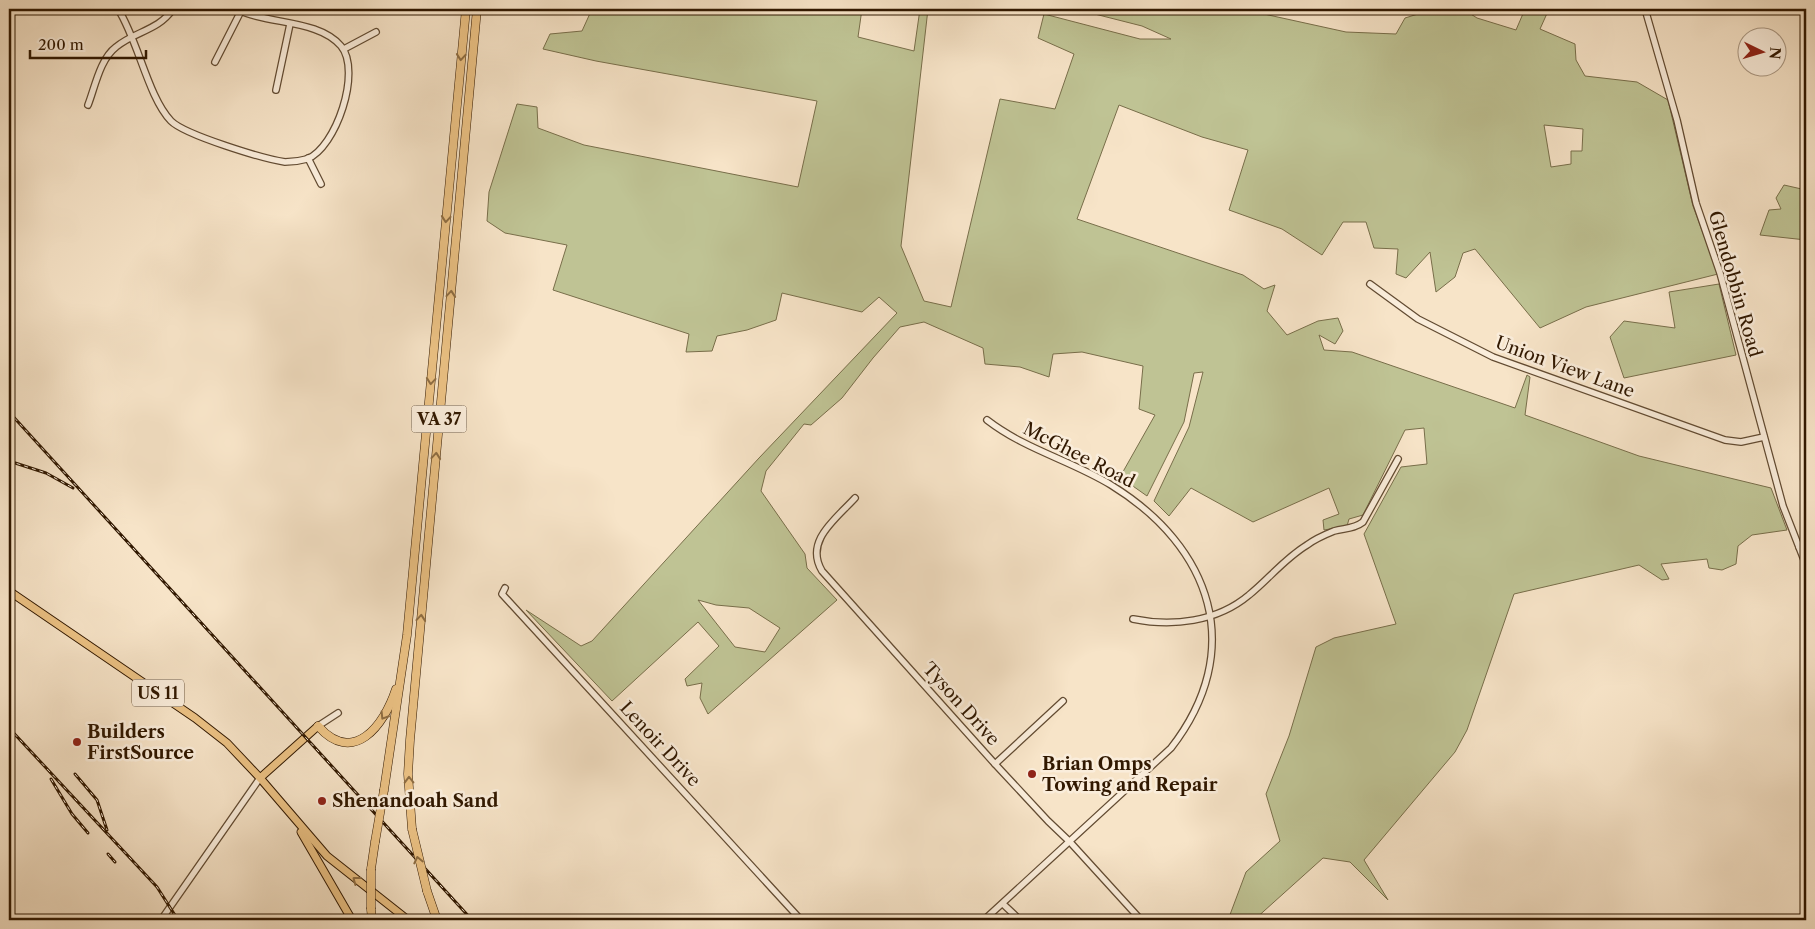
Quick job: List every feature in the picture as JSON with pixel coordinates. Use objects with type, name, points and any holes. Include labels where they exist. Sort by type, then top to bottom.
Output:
[{"type":"highway","name":"VA 37","points":[[372,920],[371,869],[406,643],[466,9]]},
{"type":"highway","name":"VA 37","points":[[437,920],[427,891],[412,828],[408,774],[477,9]]},
{"type":"highway","points":[[318,726],[328,736],[337,741],[355,742],[370,734],[386,712],[398,680],[416,549]]},
{"type":"main road","name":"US 11","points":[[9,591],[195,718],[227,743],[336,864],[408,920]]},
{"type":"main road","points":[[260,778],[318,726]]},
{"type":"main road","name":"US 11","points":[[290,814],[352,920]]},
{"type":"street","points":[[118,9],[133,38],[158,102],[178,127],[194,134],[280,161],[296,161],[308,158],[329,140],[345,98],[349,74],[344,50],[326,34],[290,24],[266,20],[238,10],[215,62]]},
{"type":"street","points":[[88,105],[106,60],[112,51],[161,23],[172,9]]},
{"type":"street","name":"Glendobbin Road","points":[[1645,9],[1677,120],[1696,203],[1720,273],[1783,506],[1806,565]]},
{"type":"street","points":[[276,90],[290,24]]},
{"type":"street","points":[[344,50],[376,32]]},
{"type":"street","points":[[308,158],[321,184]]},
{"type":"street","name":"Union View Lane","points":[[1370,284],[1418,319],[1493,357],[1725,440],[1741,442],[1764,437]]},
{"type":"street","name":"McGhee Road","points":[[984,920],[1172,748],[1190,723],[1201,700],[1209,671],[1212,649],[1210,616],[1204,590],[1188,556],[1152,515],[1110,484],[1008,436],[987,420]]},
{"type":"street","points":[[1132,619],[1166,623],[1210,616],[1242,601],[1282,563],[1314,540],[1359,525],[1365,519],[1398,458]]},
{"type":"street","name":"Tyson Drive","points":[[855,498],[819,538],[815,552],[818,565],[835,588],[994,764],[1070,842],[1141,920]]},
{"type":"street","points":[[1799,547],[1806,545]]},
{"type":"street","name":"Lenoir Drive","points":[[505,588],[502,594],[801,920]]},
{"type":"street","points":[[994,764],[1063,701]]},
{"type":"street","points":[[318,726],[338,714]]},
{"type":"street","points":[[161,920],[260,778]]},
{"type":"street","points":[[1003,904],[1020,920]]},
{"type":"green space","points":[[592,9],[862,9],[858,37],[914,51],[920,9],[928,9],[901,246],[924,301],[951,307],[1000,99],[1055,109],[1074,54],[1038,38],[1044,14],[1140,39],[1171,39],[1142,26],[1075,9],[1241,9],[1346,32],[1396,34],[1405,18],[1434,9],[1463,9],[1477,18],[1516,30],[1525,9],[1549,9],[1540,29],[1575,44],[1576,60],[1585,76],[1637,82],[1668,100],[1693,206],[1718,274],[1586,307],[1540,328],[1475,249],[1463,253],[1455,277],[1436,292],[1430,252],[1406,278],[1396,274],[1398,249],[1374,248],[1366,222],[1343,222],[1322,255],[1282,229],[1229,210],[1248,150],[1202,137],[1119,105],[1077,219],[1243,275],[1264,289],[1275,285],[1267,311],[1287,335],[1318,321],[1338,318],[1343,331],[1335,344],[1319,335],[1324,350],[1352,352],[1515,408],[1527,375],[1530,377],[1525,415],[1639,456],[1771,488],[1787,530],[1752,535],[1738,546],[1736,564],[1722,570],[1709,568],[1707,559],[1661,564],[1669,579],[1662,580],[1639,565],[1514,594],[1467,730],[1455,752],[1364,860],[1388,900],[1350,862],[1323,858],[1254,920],[1228,920],[1246,872],[1280,841],[1266,794],[1289,736],[1316,647],[1334,638],[1396,624],[1364,534],[1401,467],[1427,464],[1424,428],[1405,430],[1363,515],[1349,519],[1347,526],[1324,530],[1323,520],[1339,514],[1329,488],[1253,522],[1191,488],[1169,516],[1154,501],[1189,427],[1203,372],[1194,373],[1184,422],[1147,496],[1120,477],[1155,415],[1139,409],[1143,366],[1082,352],[1053,354],[1049,377],[1020,367],[985,364],[983,348],[924,322],[900,327],[842,398],[811,425],[804,424],[766,471],[761,491],[805,554],[807,568],[837,600],[708,714],[700,698],[702,683],[687,686],[685,679],[719,646],[698,622],[612,701],[526,610],[581,646],[592,641],[759,458],[897,313],[879,297],[862,312],[782,293],[776,320],[747,330],[717,336],[712,351],[686,352],[689,334],[553,290],[567,245],[505,233],[487,221],[489,192],[517,104],[537,107],[538,128],[584,145],[798,187],[817,101],[596,61],[543,49],[550,34],[582,31]],"holes":[[[1544,125],[1583,129],[1582,151],[1571,151],[1571,164],[1551,167]],[[698,600],[716,605],[749,608],[780,628],[765,652],[735,647]]]},
{"type":"green space","points":[[1784,185],[1806,190],[1806,240],[1760,235],[1769,210],[1781,209],[1776,198]]},
{"type":"green space","points":[[1719,284],[1736,355],[1624,378],[1610,337],[1624,321],[1675,328],[1669,292]]},
{"type":"railway","points":[[9,412],[472,920]]},
{"type":"railway","points":[[9,461],[46,473],[73,488]]},
{"type":"railway","points":[[9,728],[157,887],[178,920]]},
{"type":"railway","points":[[75,774],[97,800],[107,830]]},
{"type":"railway","points":[[51,779],[72,814],[88,833]]},
{"type":"railway","points":[[108,854],[115,862]]},
{"type":"place","name":"Builders FirstSource","points":[[77,742]]},
{"type":"place","name":"Brian Omps Towing and Repair","points":[[1032,774]]},
{"type":"place","name":"Shenandoah Sand","points":[[322,801]]}]
